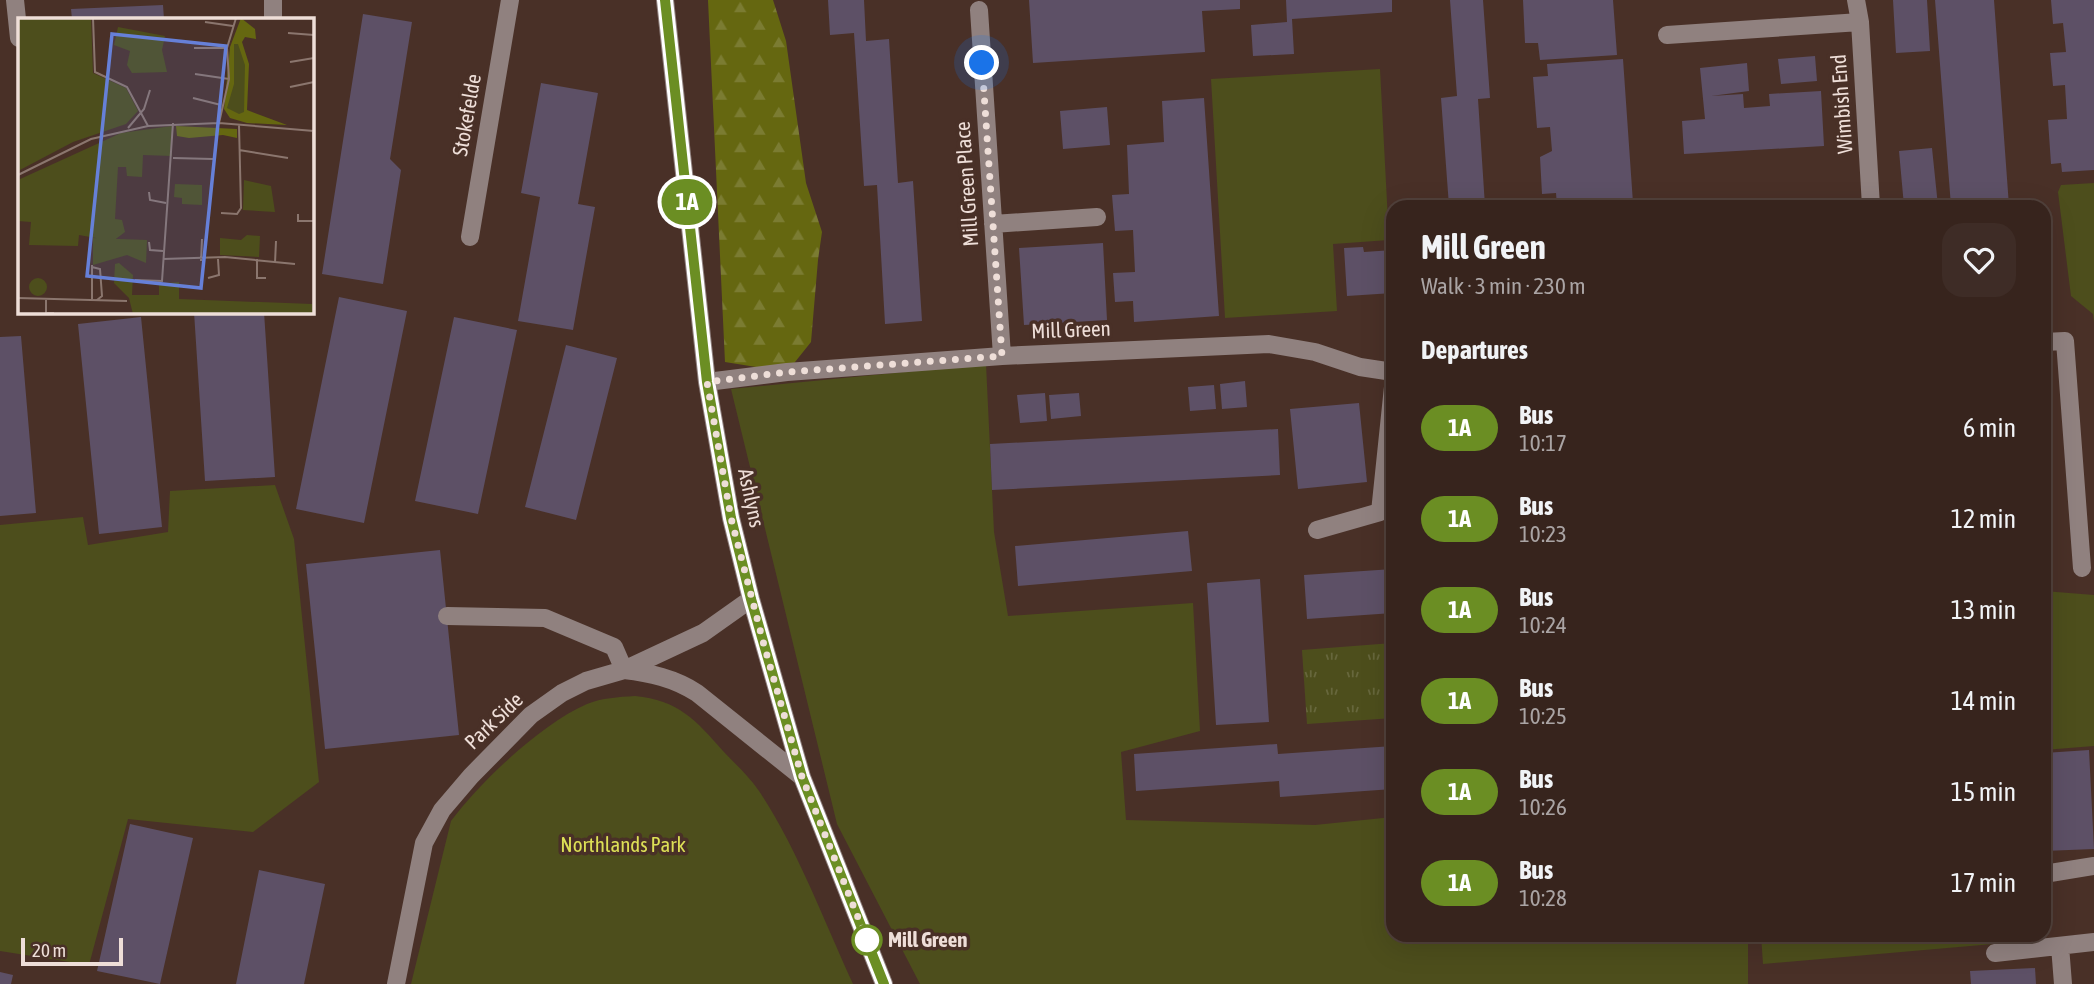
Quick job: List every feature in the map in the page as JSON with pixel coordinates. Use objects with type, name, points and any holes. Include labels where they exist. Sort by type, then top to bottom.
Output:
[{"type":"street","points":[[15,0],[18,28]]},
{"type":"street","points":[[273,0],[273,18]]},
{"type":"street","name":"Stokefelde","points":[[470,237],[510,0]]},
{"type":"street","name":"Ashlyns","points":[[665,0],[707,382],[731,518],[751,599],[802,777],[884,984]]},
{"type":"street","name":"Wimbish End","points":[[1856,0],[1860,22],[1871,200]]},
{"type":"street","name":"Mill Green Place","points":[[979,10],[1002,356]]},
{"type":"street","points":[[1667,35],[1860,22]]},
{"type":"street","points":[[993,224],[1097,217]]},
{"type":"street","points":[[2051,342],[2065,341],[2082,568]]},
{"type":"street","name":"Mill Green","points":[[707,382],[788,372],[1002,356],[1269,344],[1315,352],[1386,371]]},
{"type":"street","points":[[1317,530],[1380,512],[1386,454]]},
{"type":"street","name":"Park Side","points":[[396,984],[424,843],[442,810],[471,776],[531,715],[562,693],[586,681],[624,670],[703,633],[751,599]]},
{"type":"street","points":[[447,616],[545,618],[614,647],[624,670],[644,672],[683,684],[802,777]]},
{"type":"street","points":[[2051,873],[2094,866]]},
{"type":"street","points":[[2005,946],[2060,946],[2094,942]]},
{"type":"street","points":[[2060,946],[2063,984]]},
{"type":"green space","points":[[708,0],[773,0],[786,41],[806,183],[822,232],[811,342],[787,372],[725,362]]},
{"type":"green space","points":[[1380,69],[1387,200],[1386,240],[1333,244],[1337,311],[1225,318],[1211,79]]},
{"type":"green space","points":[[2094,183],[2094,322],[2093,314],[2071,296],[2058,192],[2061,185]]},
{"type":"green space","points":[[986,364],[994,532],[1008,616],[1193,603],[1200,731],[1121,752],[1126,820],[1315,825],[1386,818],[1386,942],[1748,942],[1748,984],[920,984],[837,824],[731,389]]},
{"type":"green space","points":[[275,485],[294,539],[319,782],[253,832],[128,819],[89,965],[0,951],[0,525],[83,517],[88,545],[168,532],[170,491]]},
{"type":"green space","points":[[2051,592],[2094,595],[2094,746],[2051,749]]},
{"type":"green space","points":[[1386,644],[1386,718],[1307,724],[1302,650]]},
{"type":"green space","name":"Northlands Park","points":[[635,696],[663,702],[685,713],[755,786],[786,836],[853,984],[411,984],[451,821],[495,772],[551,725],[587,704],[610,698]]},
{"type":"green space","points":[[1761,942],[1993,944],[1763,964]]},
{"type":"building","points":[[828,0],[864,0],[866,41],[889,39],[898,183],[913,181],[922,321],[885,324],[877,185],[864,186],[854,33],[830,35]]},
{"type":"building","points":[[1029,0],[1240,0],[1240,9],[1202,11],[1205,52],[1033,63]]},
{"type":"building","points":[[1286,0],[1392,0],[1392,12],[1292,19],[1294,54],[1253,56],[1251,25],[1287,22]]},
{"type":"building","points":[[1450,0],[1483,0],[1490,98],[1478,99],[1485,200],[1449,200],[1441,98],[1457,96]]},
{"type":"building","points":[[1523,0],[1613,0],[1617,55],[1540,60],[1538,43],[1525,43]]},
{"type":"building","points":[[1893,0],[1927,0],[1930,51],[1896,53]]},
{"type":"building","points":[[1935,0],[1994,0],[2009,200],[1951,200]]},
{"type":"building","points":[[2051,0],[2094,0],[2094,170],[2062,172],[2061,163],[2051,164],[2048,120],[2067,119],[2065,85],[2053,86],[2050,53],[2066,52],[2063,23],[2053,24]]},
{"type":"building","points":[[163,5],[164,18],[72,18],[71,9]]},
{"type":"building","points":[[363,14],[412,22],[390,159],[401,170],[383,284],[322,274]]},
{"type":"building","points":[[1815,56],[1817,81],[1781,84],[1778,59]]},
{"type":"building","points":[[1623,59],[1633,200],[1557,200],[1556,193],[1542,194],[1540,157],[1552,151],[1550,127],[1537,128],[1533,77],[1548,76],[1547,64]]},
{"type":"building","points":[[1747,63],[1749,91],[1711,96],[1743,94],[1744,108],[1770,106],[1769,94],[1821,91],[1824,146],[1684,154],[1682,121],[1705,119],[1700,68]]},
{"type":"building","points":[[541,83],[598,93],[578,204],[595,207],[573,330],[518,321],[540,197],[521,193]]},
{"type":"building","points":[[1204,98],[1219,316],[1134,322],[1133,301],[1115,302],[1113,273],[1135,272],[1133,230],[1115,231],[1112,195],[1129,194],[1127,145],[1164,142],[1162,101]]},
{"type":"building","points":[[1107,107],[1110,145],[1063,149],[1060,111]]},
{"type":"building","points":[[1932,148],[1937,200],[1903,200],[1899,151]]},
{"type":"building","points":[[1103,243],[1107,320],[1024,325],[1019,248]]},
{"type":"building","points":[[1363,247],[1364,252],[1386,250],[1386,293],[1347,296],[1344,248]]},
{"type":"building","points":[[339,297],[407,311],[364,523],[296,509]]},
{"type":"building","points":[[194,313],[264,313],[275,477],[205,481]]},
{"type":"building","points":[[141,317],[162,527],[99,534],[78,324]]},
{"type":"building","points":[[454,317],[517,330],[478,514],[415,501]]},
{"type":"building","points":[[21,336],[36,513],[0,516],[0,337]]},
{"type":"building","points":[[566,345],[617,358],[576,520],[525,507]]},
{"type":"building","points":[[1245,381],[1247,407],[1222,409],[1220,384]]},
{"type":"building","points":[[1214,385],[1216,409],[1190,411],[1188,387]]},
{"type":"building","points":[[1045,393],[1047,421],[1020,423],[1017,395]]},
{"type":"building","points":[[1079,393],[1081,416],[1051,419],[1049,395]]},
{"type":"building","points":[[1359,403],[1367,482],[1298,489],[1290,409]]},
{"type":"building","points":[[1278,429],[1280,475],[992,490],[990,444]]},
{"type":"building","points":[[1188,531],[1192,571],[1018,586],[1015,546]]},
{"type":"building","points":[[440,550],[459,735],[325,749],[306,564]]},
{"type":"building","points":[[1386,569],[1386,613],[1307,619],[1304,575]]},
{"type":"building","points":[[1260,579],[1269,722],[1216,725],[1207,583]]},
{"type":"building","points":[[1277,744],[1278,754],[1386,746],[1386,789],[1280,797],[1279,781],[1136,791],[1134,754]]},
{"type":"building","points":[[2089,750],[2094,849],[2051,851],[2051,753]]},
{"type":"building","points":[[130,824],[193,838],[160,984],[97,971]]},
{"type":"building","points":[[259,870],[325,884],[304,984],[236,984]]},
{"type":"building","points":[[2035,968],[2036,984],[1971,984],[1970,971]]},
{"type":"building","points":[[0,972],[13,975],[11,984],[0,984]]},
{"type":"bus line","name":"1A","points":[[665,0],[707,382],[731,518],[751,599],[802,777],[884,984]]},
{"type":"place","name":"Mill Green","points":[[867,940]]},
{"type":"route","points":[[867,940],[802,777],[764,645],[731,518],[707,382],[788,372],[1002,356],[982,63]]}]
